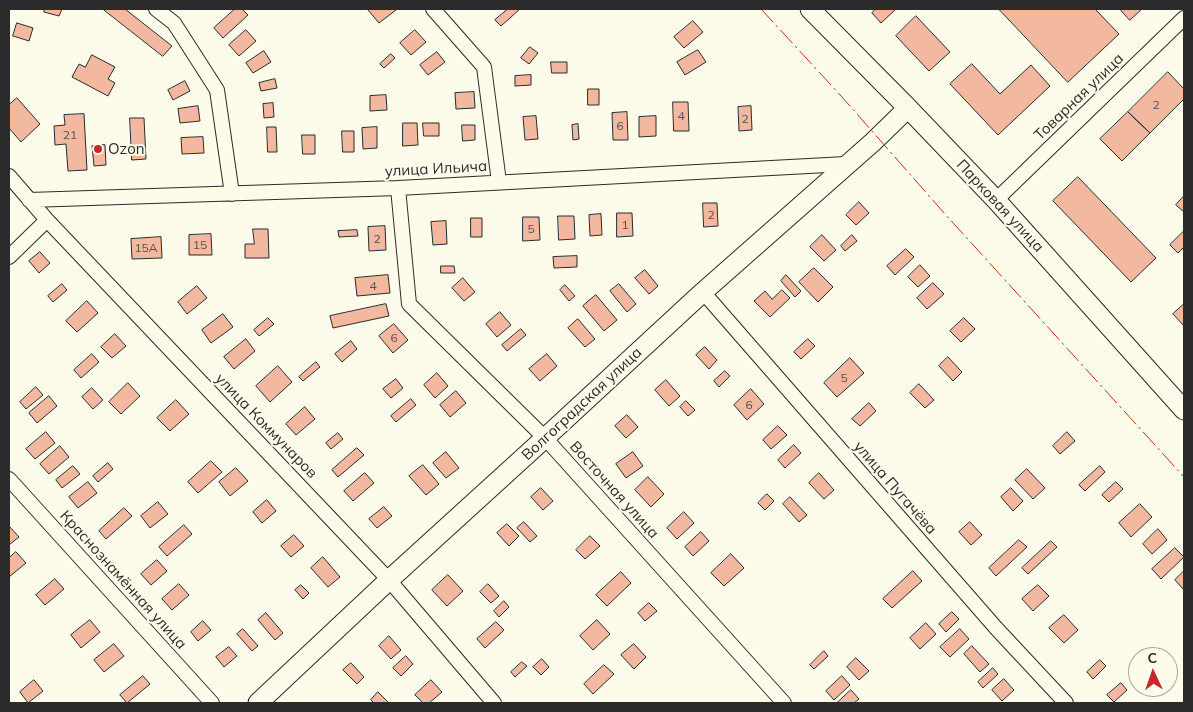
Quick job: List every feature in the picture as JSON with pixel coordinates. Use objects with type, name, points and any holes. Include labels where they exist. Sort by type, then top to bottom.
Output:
[{"type":"main road","name":"Парковая улица","points":[[810,9],[996,200],[1184,410]]},
{"type":"main road","name":"Волгоградская улица","points":[[258,703],[703,292],[908,108]]},
{"type":"street","points":[[156,9],[174,24],[217,90],[232,194]]},
{"type":"street","points":[[434,9],[484,66],[499,182]]},
{"type":"street","name":"Товарная улица","points":[[996,200],[1184,18]]},
{"type":"street","name":"улица Ильича","points":[[28,200],[398,188],[846,164]]},
{"type":"street","name":"улица Коммунаров","points":[[9,176],[28,200],[389,580],[494,703]]},
{"type":"street","name":"Восточная улица","points":[[398,188],[409,304],[546,438],[784,703]]},
{"type":"street","points":[[9,257],[47,220]]},
{"type":"street","name":"улица Пугачёва","points":[[703,292],[996,628],[1066,703]]},
{"type":"street","name":"Краснознамённая улица","points":[[9,479],[212,703]]},
{"type":"building","points":[[45,9],[62,9],[59,16],[44,12]]},
{"type":"building","points":[[103,9],[125,9],[172,46],[163,56]]},
{"type":"building","points":[[235,9],[242,9],[248,15],[223,38],[214,28]]},
{"type":"building","points":[[508,9],[520,9],[501,26],[495,20]]},
{"type":"building","points":[[876,9],[896,9],[881,23],[872,13]]},
{"type":"building","points":[[999,9],[1095,9],[1119,34],[1068,82]]},
{"type":"building","points":[[1120,9],[1142,9],[1130,20]]},
{"type":"building","points":[[368,10],[396,10],[379,23]]},
{"type":"building","points":[[916,16],[950,52],[929,71],[896,36]]},
{"type":"building","points":[[693,21],[703,32],[684,48],[674,37]]},
{"type":"building","points":[[17,23],[33,28],[29,41],[13,36]]},
{"type":"building","points":[[246,30],[256,41],[239,56],[229,45]]},
{"type":"building","points":[[415,30],[426,42],[411,55],[400,43]]},
{"type":"building","points":[[530,47],[538,53],[529,64],[521,58]]},
{"type":"building","points":[[698,50],[706,62],[685,75],[677,62]]},
{"type":"building","points":[[264,51],[271,62],[253,73],[246,63]]},
{"type":"building","points":[[437,52],[445,62],[428,75],[420,65]]},
{"type":"building","points":[[391,54],[395,58],[384,68],[380,64]]},
{"type":"building","points":[[92,55],[115,67],[108,79],[115,83],[108,96],[72,77],[79,64],[85,67]]},
{"type":"building","points":[[551,62],[567,62],[567,73],[552,73]]},
{"type":"building","points":[[972,64],[1000,94],[1031,65],[1050,86],[998,135],[950,84]]},
{"type":"building","points":[[1168,72],[1184,89],[1184,99],[1150,133],[1128,112]]},
{"type":"building","points":[[531,75],[531,85],[515,86],[515,76]]},
{"type":"building","points":[[275,79],[277,88],[261,91],[259,83]]},
{"type":"building","points":[[185,81],[190,91],[173,100],[168,90]]},
{"type":"building","points":[[588,89],[599,89],[599,105],[588,105]]},
{"type":"building","points":[[474,92],[475,108],[456,109],[455,93]]},
{"type":"building","points":[[386,95],[387,110],[370,111],[370,96]]},
{"type":"building","points":[[17,98],[40,124],[21,142],[9,128],[9,105]]},
{"type":"building","points":[[673,102],[688,102],[689,131],[674,131]]},
{"type":"building","points":[[273,103],[274,117],[264,118],[263,104]]},
{"type":"building","points":[[198,106],[200,121],[180,123],[178,109]]},
{"type":"building","points":[[751,106],[752,130],[739,131],[738,107]]},
{"type":"building","points":[[627,112],[628,140],[613,140],[612,113]]},
{"type":"building","points":[[1128,112],[1150,133],[1122,161],[1100,139]]},
{"type":"building","points":[[84,114],[87,170],[68,171],[66,144],[55,145],[54,126],[65,125],[64,115]]},
{"type":"building","points":[[536,116],[538,139],[525,140],[523,117]]},
{"type":"building","points":[[656,116],[656,136],[639,137],[639,117]]},
{"type":"building","points":[[130,118],[144,118],[146,159],[132,160]]},
{"type":"building","points":[[403,123],[417,123],[418,145],[403,146]]},
{"type":"building","points":[[423,123],[439,123],[439,136],[424,136]]},
{"type":"building","points":[[578,124],[579,139],[573,140],[572,125]]},
{"type":"building","points":[[462,125],[475,125],[475,140],[463,141]]},
{"type":"building","points":[[267,127],[276,127],[277,152],[268,152]]},
{"type":"building","points":[[377,127],[377,148],[363,149],[362,128]]},
{"type":"building","points":[[342,131],[354,131],[354,152],[343,152]]},
{"type":"building","points":[[302,135],[315,135],[315,154],[303,154]]},
{"type":"building","points":[[203,137],[204,153],[182,154],[181,138]]},
{"type":"building","points":[[105,145],[106,165],[94,166],[92,146]]},
{"type":"building","points":[[1078,177],[1156,258],[1131,282],[1053,201]]},
{"type":"building","points":[[1184,196],[1184,212],[1176,205]]},
{"type":"building","points":[[859,202],[869,213],[856,225],[846,215]]},
{"type":"building","points":[[703,203],[717,203],[718,226],[704,227]]},
{"type":"building","points":[[617,213],[632,213],[633,236],[617,237]]},
{"type":"building","points":[[601,214],[602,235],[590,236],[589,215]]},
{"type":"building","points":[[558,216],[574,216],[575,239],[559,240]]},
{"type":"building","points":[[523,217],[539,217],[540,240],[523,241]]},
{"type":"building","points":[[471,218],[482,218],[482,237],[471,237]]},
{"type":"building","points":[[446,221],[447,244],[433,245],[431,222]]},
{"type":"building","points":[[385,226],[386,250],[369,251],[368,227]]},
{"type":"building","points":[[253,229],[268,229],[269,258],[245,258],[245,244],[254,244]]},
{"type":"building","points":[[357,230],[358,236],[339,237],[338,231]]},
{"type":"building","points":[[1184,231],[1184,247],[1178,253],[1170,245]]},
{"type":"building","points":[[211,234],[212,255],[189,255],[189,235]]},
{"type":"building","points":[[822,235],[836,250],[824,261],[810,247]]},
{"type":"building","points":[[852,235],[857,241],[845,251],[841,246]]},
{"type":"building","points":[[161,237],[162,258],[132,259],[131,239]]},
{"type":"building","points":[[906,249],[914,257],[895,275],[887,266]]},
{"type":"building","points":[[40,252],[50,263],[39,273],[29,261]]},
{"type":"building","points":[[577,256],[577,267],[554,268],[553,257]]},
{"type":"building","points":[[920,265],[930,276],[918,287],[908,277]]},
{"type":"building","points":[[441,266],[454,266],[455,273],[441,273]]},
{"type":"building","points":[[814,268],[833,287],[818,302],[799,282]]},
{"type":"building","points":[[645,270],[658,286],[649,294],[635,278]]},
{"type":"building","points":[[388,275],[390,293],[357,296],[355,278]]},
{"type":"building","points":[[786,275],[801,291],[795,297],[781,281]]},
{"type":"building","points":[[463,278],[475,292],[464,301],[452,288]]},
{"type":"building","points":[[933,283],[944,294],[927,309],[917,298]]},
{"type":"building","points":[[62,284],[67,290],[53,302],[48,296]]},
{"type":"building","points":[[619,284],[636,304],[627,312],[610,291]]},
{"type":"building","points":[[565,285],[575,296],[569,301],[560,290]]},
{"type":"building","points":[[197,286],[207,298],[187,314],[178,302]]},
{"type":"building","points":[[782,290],[790,298],[770,317],[754,301],[765,291],[772,299]]},
{"type":"building","points":[[596,295],[617,320],[604,331],[583,306]]},
{"type":"building","points":[[87,301],[98,313],[77,332],[66,321]]},
{"type":"building","points":[[386,304],[389,316],[333,328],[330,316]]},
{"type":"building","points":[[1184,304],[1184,326],[1173,314]]},
{"type":"building","points":[[500,312],[511,325],[497,337],[486,324]]},
{"type":"building","points":[[223,314],[233,327],[211,343],[202,330]]},
{"type":"building","points":[[268,318],[274,324],[259,336],[254,330]]},
{"type":"building","points":[[964,318],[975,329],[961,342],[950,331]]},
{"type":"building","points":[[578,319],[595,339],[585,347],[568,328]]},
{"type":"building","points":[[394,324],[408,340],[393,353],[379,336]]},
{"type":"building","points":[[521,329],[526,335],[507,351],[502,345]]},
{"type":"building","points":[[115,334],[126,346],[112,358],[101,347]]},
{"type":"building","points":[[246,339],[255,351],[234,369],[224,357]]},
{"type":"building","points":[[808,339],[815,346],[801,359],[794,352]]},
{"type":"building","points":[[351,341],[357,349],[342,362],[335,354]]},
{"type":"building","points":[[705,347],[717,360],[709,369],[696,355]]},
{"type":"building","points":[[92,354],[99,362],[81,378],[74,370]]},
{"type":"building","points":[[547,354],[557,366],[540,381],[529,369]]},
{"type":"building","points":[[948,357],[962,372],[953,381],[939,366]]},
{"type":"building","points":[[850,358],[864,373],[837,397],[824,383]]},
{"type":"building","points":[[316,362],[320,367],[303,381],[299,377]]},
{"type":"building","points":[[278,366],[292,382],[270,402],[256,386]]},
{"type":"building","points":[[725,371],[730,376],[719,387],[714,381]]},
{"type":"building","points":[[437,373],[448,386],[435,398],[424,385]]},
{"type":"building","points":[[396,379],[403,388],[391,398],[383,389]]},
{"type":"building","points":[[666,380],[680,396],[669,406],[655,390]]},
{"type":"building","points":[[128,383],[140,396],[121,414],[109,402]]},
{"type":"building","points":[[919,384],[934,400],[925,408],[910,393]]},
{"type":"building","points":[[36,387],[43,395],[26,409],[20,402]]},
{"type":"building","points":[[92,388],[103,400],[93,409],[82,397]]},
{"type":"building","points":[[751,389],[764,404],[747,420],[734,405]]},
{"type":"building","points":[[456,391],[466,403],[450,417],[440,405]]},
{"type":"building","points":[[49,396],[57,406],[37,423],[29,413]]},
{"type":"building","points":[[411,399],[416,405],[396,422],[391,416]]},
{"type":"building","points":[[176,400],[189,414],[170,431],[157,418]]},
{"type":"building","points":[[686,401],[695,410],[688,416],[680,407]]},
{"type":"building","points":[[869,403],[876,411],[860,426],[852,419]]},
{"type":"building","points":[[305,407],[315,419],[296,435],[286,424]]},
{"type":"building","points":[[627,415],[638,427],[626,438],[615,426]]},
{"type":"building","points":[[778,426],[787,435],[771,449],[763,440]]},
{"type":"building","points":[[46,432],[55,443],[35,459],[26,449]]},
{"type":"building","points":[[1067,432],[1075,441],[1060,454],[1053,446]]},
{"type":"building","points":[[338,433],[343,439],[331,449],[326,443]]},
{"type":"building","points":[[794,445],[801,453],[785,468],[778,460]]},
{"type":"building","points":[[60,446],[69,457],[49,474],[40,464]]},
{"type":"building","points":[[357,448],[364,455],[338,477],[332,470]]},
{"type":"building","points":[[446,452],[459,468],[446,478],[433,463]]},
{"type":"building","points":[[633,452],[643,466],[626,478],[616,464]]},
{"type":"building","points":[[211,461],[222,472],[198,493],[188,482]]},
{"type":"building","points":[[108,463],[113,469],[98,482],[93,476]]},
{"type":"building","points":[[423,465],[439,484],[426,495],[409,476]]},
{"type":"building","points":[[73,466],[80,474],[62,488],[56,480]]},
{"type":"building","points":[[1100,466],[1105,472],[1085,491],[1079,485]]},
{"type":"building","points":[[236,468],[248,481],[230,496],[219,482]]},
{"type":"building","points":[[1027,469],[1045,488],[1033,499],[1015,480]]},
{"type":"building","points":[[365,473],[374,483],[353,501],[344,491]]},
{"type":"building","points":[[819,473],[834,490],[824,499],[809,483]]},
{"type":"building","points":[[648,477],[664,494],[651,507],[635,490]]},
{"type":"building","points":[[88,482],[97,493],[78,508],[69,497]]},
{"type":"building","points":[[1116,482],[1123,489],[1109,502],[1102,495]]},
{"type":"building","points":[[541,488],[553,501],[543,510],[531,497]]},
{"type":"building","points":[[1011,488],[1023,501],[1013,511],[1001,497]]},
{"type":"building","points":[[767,494],[774,501],[765,510],[758,503]]},
{"type":"building","points":[[790,497],[807,515],[799,522],[783,504]]},
{"type":"building","points":[[267,500],[276,511],[262,523],[253,512]]},
{"type":"building","points":[[158,502],[168,514],[150,528],[141,516]]},
{"type":"building","points":[[1140,504],[1152,517],[1131,537],[1119,523]]},
{"type":"building","points":[[384,507],[392,516],[377,528],[369,519]]},
{"type":"building","points":[[124,508],[132,516],[106,539],[99,531]]},
{"type":"building","points":[[684,512],[694,523],[677,539],[667,528]]},
{"type":"building","points":[[524,522],[537,536],[530,542],[517,528]]},
{"type":"building","points":[[970,522],[982,535],[971,545],[959,532]]},
{"type":"building","points":[[507,524],[519,536],[509,546],[497,533]]},
{"type":"building","points":[[184,525],[192,534],[167,556],[159,547]]},
{"type":"building","points":[[9,526],[19,537],[9,545]]},
{"type":"building","points":[[1158,529],[1167,540],[1152,554],[1143,544]]},
{"type":"building","points":[[701,532],[709,541],[693,556],[685,547]]},
{"type":"building","points":[[294,535],[304,546],[291,557],[281,546]]},
{"type":"building","points":[[590,536],[600,546],[585,559],[576,550]]},
{"type":"building","points":[[1019,540],[1027,547],[996,576],[989,568]]},
{"type":"building","points":[[1051,541],[1057,547],[1028,574],[1022,568]]},
{"type":"building","points":[[1175,548],[1184,557],[1161,579],[1152,569]]},
{"type":"building","points":[[16,552],[26,563],[9,577],[9,558]]},
{"type":"building","points":[[731,554],[744,568],[724,586],[711,573]]},
{"type":"building","points":[[323,557],[340,577],[328,587],[311,568]]},
{"type":"building","points":[[157,560],[167,571],[151,585],[141,574]]},
{"type":"building","points":[[913,571],[922,581],[892,608],[883,599]]},
{"type":"building","points":[[1184,571],[1184,590],[1175,580]]},
{"type":"building","points":[[621,572],[631,583],[607,606],[596,595]]},
{"type":"building","points":[[448,575],[463,591],[447,606],[432,590]]},
{"type":"building","points":[[55,579],[64,589],[45,605],[36,595]]},
{"type":"building","points":[[179,584],[189,595],[172,610],[162,599]]},
{"type":"building","points":[[488,584],[499,596],[491,603],[480,592]]},
{"type":"building","points":[[301,585],[309,593],[303,599],[295,590]]},
{"type":"building","points":[[1038,585],[1049,596],[1033,611],[1022,599]]},
{"type":"building","points":[[504,601],[509,607],[499,617],[494,611]]},
{"type":"building","points":[[649,603],[657,611],[645,621],[638,613]]},
{"type":"building","points":[[952,612],[959,619],[946,632],[939,624]]},
{"type":"building","points":[[266,613],[283,633],[275,640],[258,620]]},
{"type":"building","points":[[1064,615],[1078,630],[1064,643],[1049,628]]},
{"type":"building","points":[[90,620],[100,632],[81,648],[71,635]]},
{"type":"building","points":[[597,620],[610,634],[593,650],[580,636]]},
{"type":"building","points":[[203,621],[211,630],[198,641],[191,632]]},
{"type":"building","points":[[496,622],[504,630],[485,648],[477,639]]},
{"type":"building","points":[[926,623],[936,634],[920,649],[910,638]]},
{"type":"building","points":[[243,629],[258,646],[252,651],[237,634]]},
{"type":"building","points":[[960,629],[969,639],[950,657],[940,647]]},
{"type":"building","points":[[389,636],[401,650],[391,659],[379,646]]},
{"type":"building","points":[[114,644],[124,656],[104,672],[94,660]]},
{"type":"building","points":[[634,644],[646,657],[634,669],[621,655]]},
{"type":"building","points":[[972,646],[989,664],[980,672],[964,654]]},
{"type":"building","points":[[229,647],[237,656],[224,667],[216,657]]},
{"type":"building","points":[[824,651],[828,656],[814,669],[810,665]]},
{"type":"building","points":[[406,656],[413,664],[401,676],[393,668]]},
{"type":"building","points":[[856,658],[869,671],[859,680],[847,667]]},
{"type":"building","points":[[542,659],[549,667],[541,675],[533,667]]},
{"type":"building","points":[[1100,660],[1106,666],[1093,679],[1087,672]]},
{"type":"building","points":[[522,662],[527,666],[515,677],[511,672]]},
{"type":"building","points":[[351,663],[364,677],[357,684],[343,670]]},
{"type":"building","points":[[604,665],[614,674],[593,694],[584,684]]},
{"type":"building","points":[[993,668],[998,674],[983,688],[978,682]]},
{"type":"building","points":[[143,676],[150,684],[127,703],[120,695]]},
{"type":"building","points":[[842,676],[850,685],[834,700],[826,691]]},
{"type":"building","points":[[1004,679],[1014,690],[1002,701],[992,690]]},
{"type":"building","points":[[34,680],[43,691],[28,703],[20,692]]},
{"type":"building","points":[[431,680],[442,692],[429,703],[423,703],[415,695]]},
{"type":"building","points":[[1121,683],[1127,690],[1114,702],[1107,695]]},
{"type":"building","points":[[851,690],[859,699],[854,703],[837,703]]},
{"type":"building","points":[[378,692],[389,703],[374,703],[371,700]]},
{"type":"power","points":[[761,9],[1184,477]]},
{"type":"place","name":"Ozon","points":[[98,149]]}]
